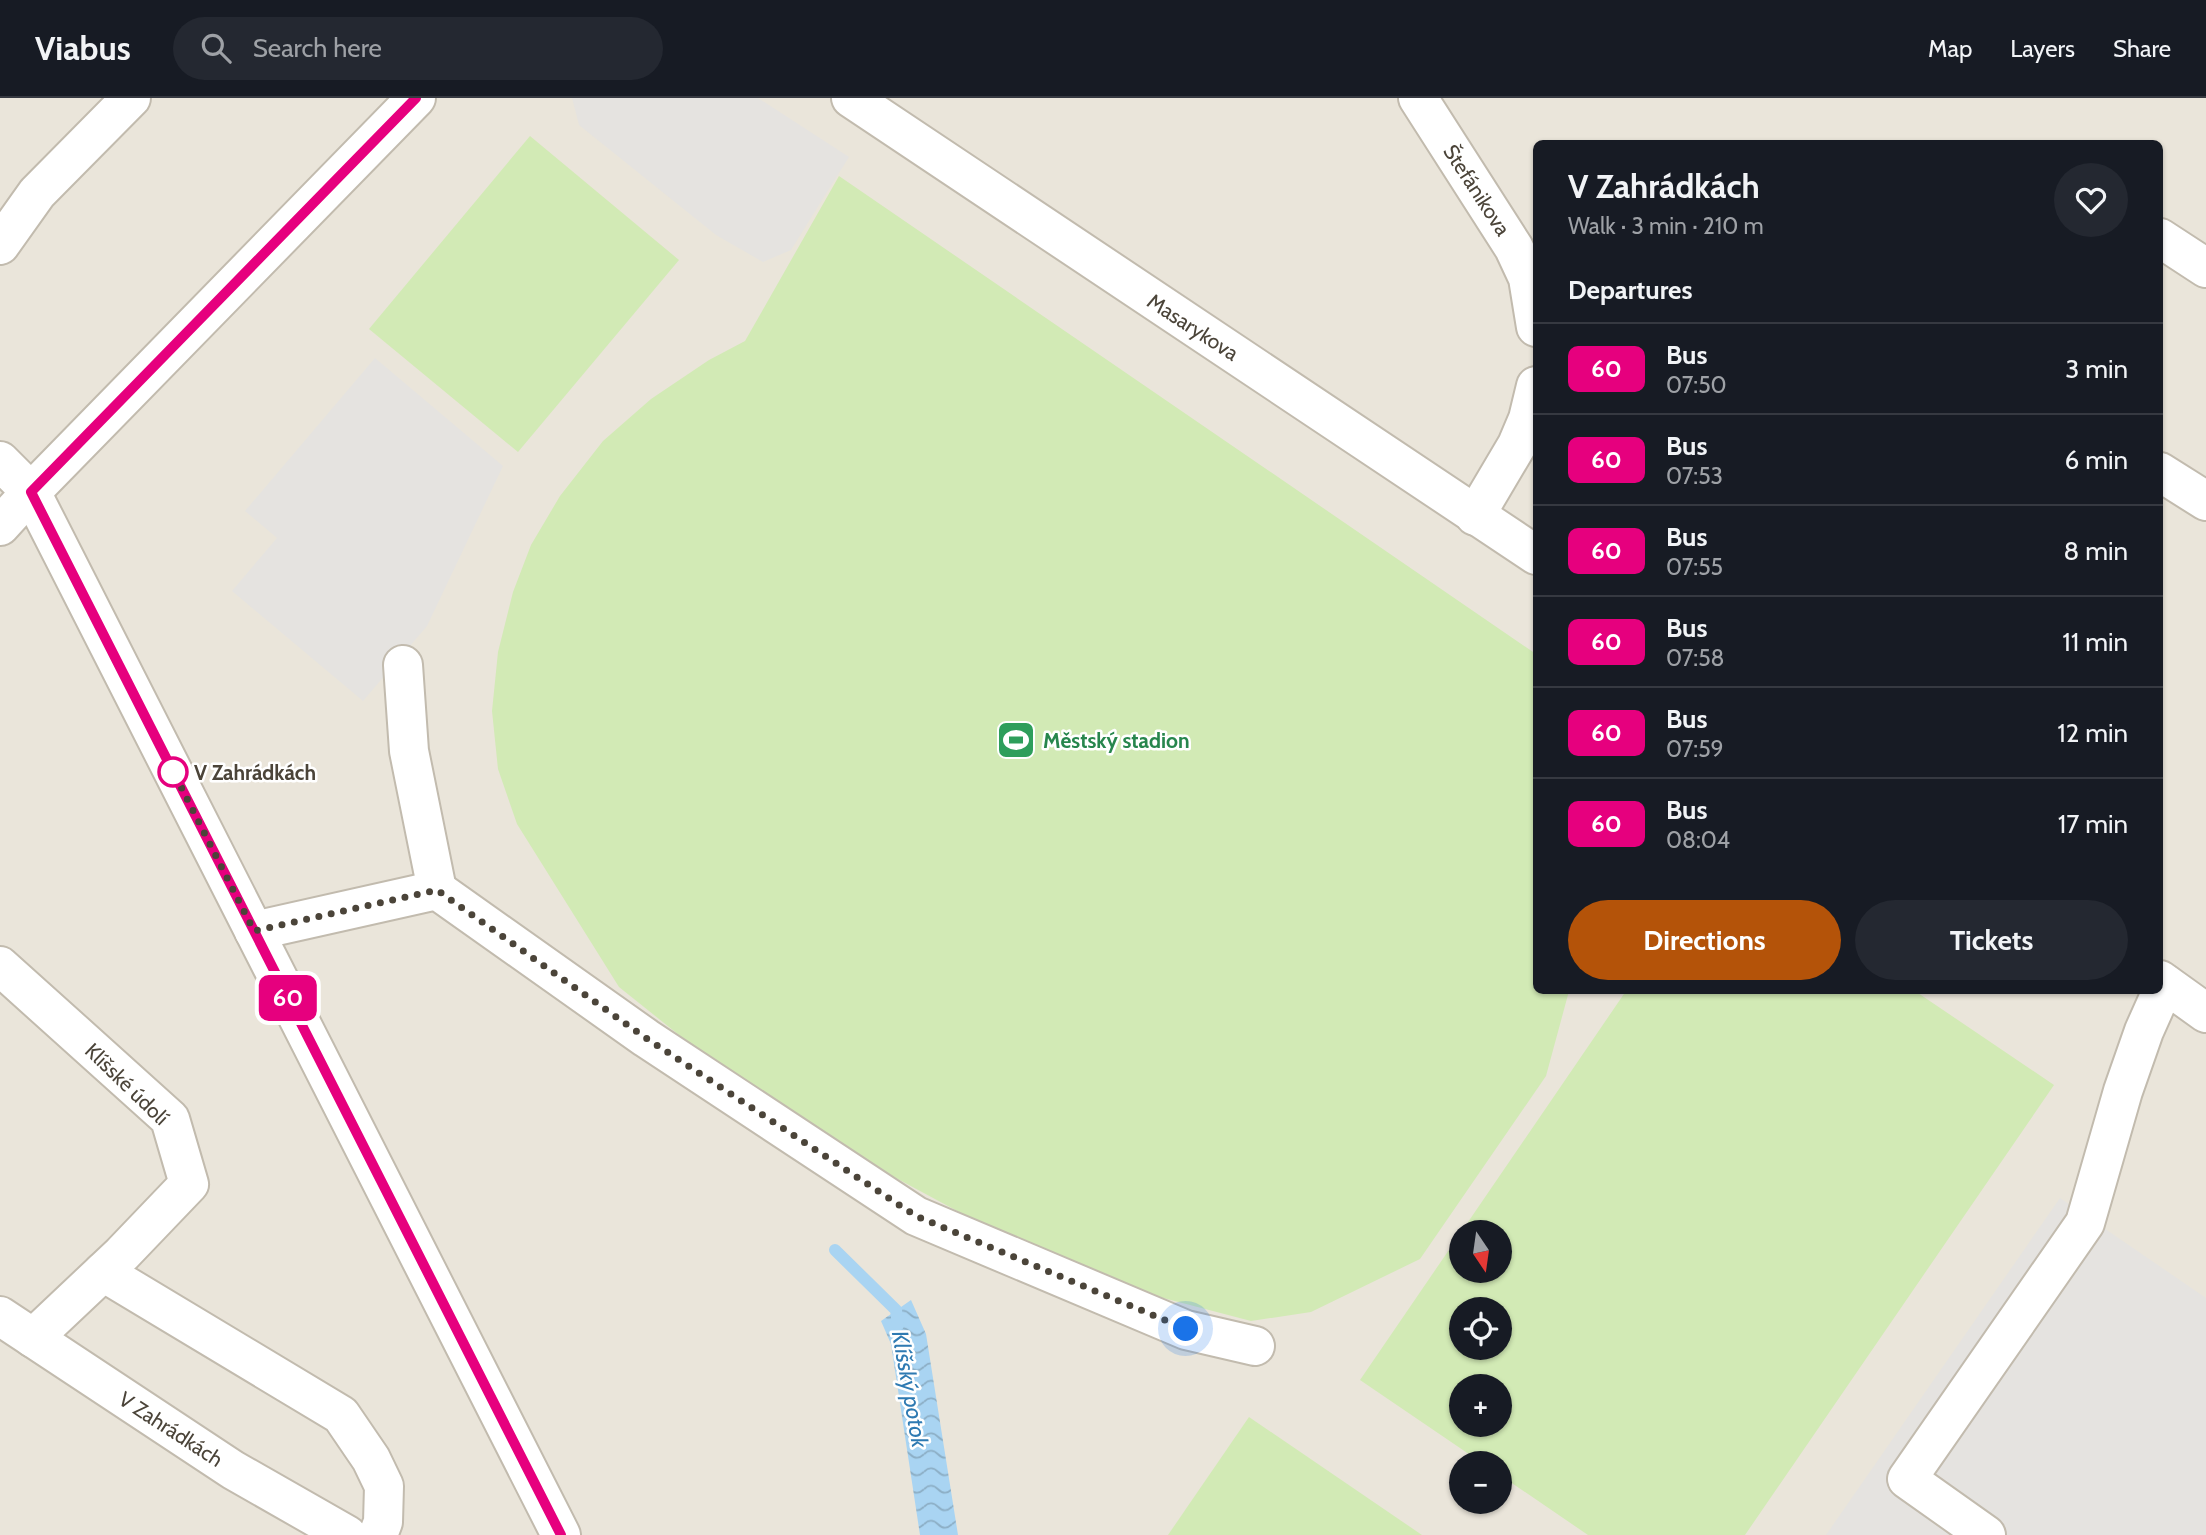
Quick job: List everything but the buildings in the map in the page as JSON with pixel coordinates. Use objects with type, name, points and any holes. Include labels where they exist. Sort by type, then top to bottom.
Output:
[{"type":"street","points":[[0,245],[37,193],[131,98]]},
{"type":"street","points":[[0,526],[416,98]]},
{"type":"street","name":"Masarykova","points":[[851,98],[1533,553]]},
{"type":"street","name":"Štefánikova","points":[[1418,98],[1514,248],[1528,278],[1533,309]]},
{"type":"street","points":[[2163,240],[2206,268]]},
{"type":"street","points":[[1475,516],[1517,445],[1533,398]]},
{"type":"street","points":[[0,461],[31,492],[561,1535]]},
{"type":"street","points":[[2163,474],[2206,501]]},
{"type":"street","points":[[403,665],[409,751],[437,890],[646,1038],[916,1216],[1186,1329],[1255,1346]]},
{"type":"street","points":[[254,931],[437,890]]},
{"type":"street","name":"Klíšské údolí","points":[[0,966],[170,1119],[189,1184],[103,1272],[33,1338]]},
{"type":"street","points":[[2163,983],[2206,1013]]},
{"type":"street","points":[[1986,1535],[1906,1479],[2085,1223],[2123,1091],[2158,994]]},
{"type":"street","points":[[103,1272],[341,1415],[371,1459],[384,1486],[383,1522],[378,1535]]},
{"type":"street","name":"V Zahrádkách","points":[[0,1316],[233,1470],[347,1535]]},
{"type":"shaded area","points":[[0,98],[2206,98],[2206,1535],[0,1535]]},
{"type":"shaded area","points":[[572,98],[758,98],[849,157],[791,250],[763,262],[716,235],[579,125]]},
{"type":"shaded area","points":[[375,358],[503,466],[427,626],[363,701],[232,591],[277,538],[245,511]]},
{"type":"shaded area","points":[[2060,1198],[2206,1298],[2206,1535],[1826,1535]]},
{"type":"green space","points":[[530,136],[679,260],[518,452],[369,329]]},
{"type":"green space","name":"Městský stadion","points":[[839,176],[1533,652],[1533,994],[1568,994],[1546,1076],[1420,1259],[1311,1312],[1251,1321],[1129,1289],[987,1227],[881,1170],[689,1043],[619,987],[517,824],[498,769],[492,711],[498,652],[513,592],[531,545],[560,496],[603,441],[651,399],[709,360],[745,341]]},
{"type":"green space","points":[[1624,994],[1919,994],[2054,1085],[1745,1535],[1588,1535],[1512,1483],[1512,1451],[1464,1451],[1360,1380],[1449,1250],[1449,1283],[1512,1283],[1512,1220],[1469,1220]]},
{"type":"green space","points":[[1249,1417],[1422,1535],[1168,1535]]},
{"type":"water","points":[[911,1300],[926,1334],[958,1535],[920,1535],[891,1344],[881,1321]]},
{"type":"waterway","name":"Klíšský potok","points":[[835,1250],[896,1310],[898,1325]]},
{"type":"bus line","name":"60","points":[[416,98],[31,492],[561,1535]]},
{"type":"place","name":"Městský stadion","points":[[1016,740]]},
{"type":"place","name":"V Zahrádkách","points":[[173,772]]},
{"type":"route","points":[[173,772],[169,763],[254,931],[437,890],[646,1038],[916,1216],[1186,1329]]}]
